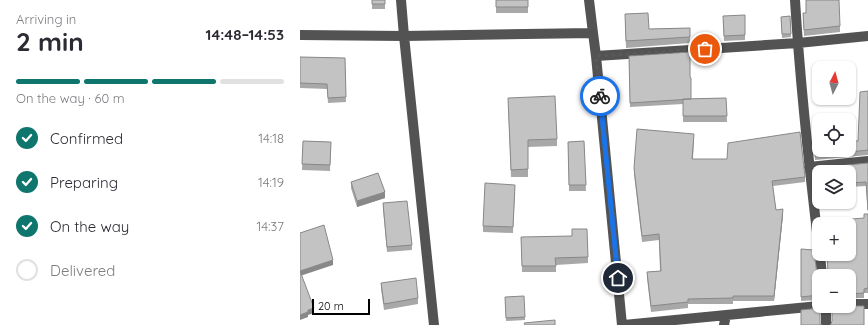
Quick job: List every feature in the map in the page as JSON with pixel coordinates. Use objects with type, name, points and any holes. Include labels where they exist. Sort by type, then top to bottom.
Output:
[{"type":"street","points":[[401,0],[434,325]]},
{"type":"street","points":[[590,0],[592,33],[596,56],[623,325],[812,307]]},
{"type":"street","points":[[795,0],[815,217]]},
{"type":"street","points":[[300,35],[404,36],[592,33]]},
{"type":"street","points":[[596,56],[798,43],[868,36]]},
{"type":"street","points":[[810,167],[868,161]]},
{"type":"street","points":[[856,304],[868,304]]},
{"type":"street","points":[[826,313],[826,325]]},
{"type":"street","points":[[724,325],[726,315]]},
{"type":"building","points":[[372,0],[385,0],[385,4],[372,4]]},
{"type":"building","points":[[496,0],[528,0],[528,7],[496,7]]},
{"type":"building","points":[[806,0],[839,0],[840,26],[804,30],[803,13],[806,13]]},
{"type":"building","points":[[648,13],[649,29],[690,28],[690,37],[626,41],[625,14]]},
{"type":"building","points":[[745,15],[745,35],[724,36],[723,16]]},
{"type":"building","points":[[790,16],[791,34],[782,34],[781,17]]},
{"type":"building","points":[[690,52],[691,99],[630,103],[629,56]]},
{"type":"building","points":[[300,57],[345,58],[346,97],[328,98],[327,84],[300,83]]},
{"type":"building","points":[[868,91],[868,150],[856,151],[856,141],[858,141],[860,92]]},
{"type":"building","points":[[555,96],[557,139],[528,140],[528,169],[511,170],[508,98]]},
{"type":"building","points":[[726,98],[727,116],[683,116],[683,99]]},
{"type":"building","points":[[637,129],[694,134],[692,159],[727,159],[728,143],[800,132],[805,177],[772,181],[776,210],[783,209],[774,296],[733,296],[733,298],[688,299],[688,302],[651,306],[647,272],[661,271],[659,234],[642,236],[634,168]]},
{"type":"building","points":[[303,141],[331,142],[330,165],[302,164]]},
{"type":"building","points":[[584,141],[586,185],[569,185],[568,142]]},
{"type":"building","points":[[868,163],[868,210],[866,182],[856,183],[856,165],[848,165]]},
{"type":"building","points":[[378,173],[385,192],[357,201],[351,182]]},
{"type":"building","points":[[485,183],[515,185],[513,227],[483,226]]},
{"type":"building","points":[[407,201],[412,245],[387,247],[383,203]]},
{"type":"building","points":[[864,214],[868,214],[868,288],[864,289],[864,293],[856,294],[856,269],[828,269],[827,261],[856,261],[856,219],[864,218]]},
{"type":"building","points":[[324,225],[333,260],[300,271],[300,233]]},
{"type":"building","points":[[572,229],[587,229],[588,257],[555,258],[556,266],[522,266],[521,237],[572,236]]},
{"type":"building","points":[[801,249],[812,250],[812,261],[815,261],[816,269],[812,269],[812,296],[801,297]]},
{"type":"building","points":[[300,271],[314,308],[300,315]]},
{"type":"building","points":[[416,278],[418,298],[384,304],[381,283]]},
{"type":"building","points":[[524,296],[525,317],[506,318],[505,297]]},
{"type":"building","points":[[856,306],[864,306],[864,325],[830,325],[832,321],[832,313],[856,313]]},
{"type":"building","points":[[812,309],[812,313],[820,313],[820,324],[822,325],[801,325],[801,310]]},
{"type":"building","points":[[555,320],[555,325],[525,325],[524,323]]},
{"type":"way so far","points":[[600,96],[596,56],[705,49]]},
{"type":"route","points":[[600,96],[618,278]]}]
